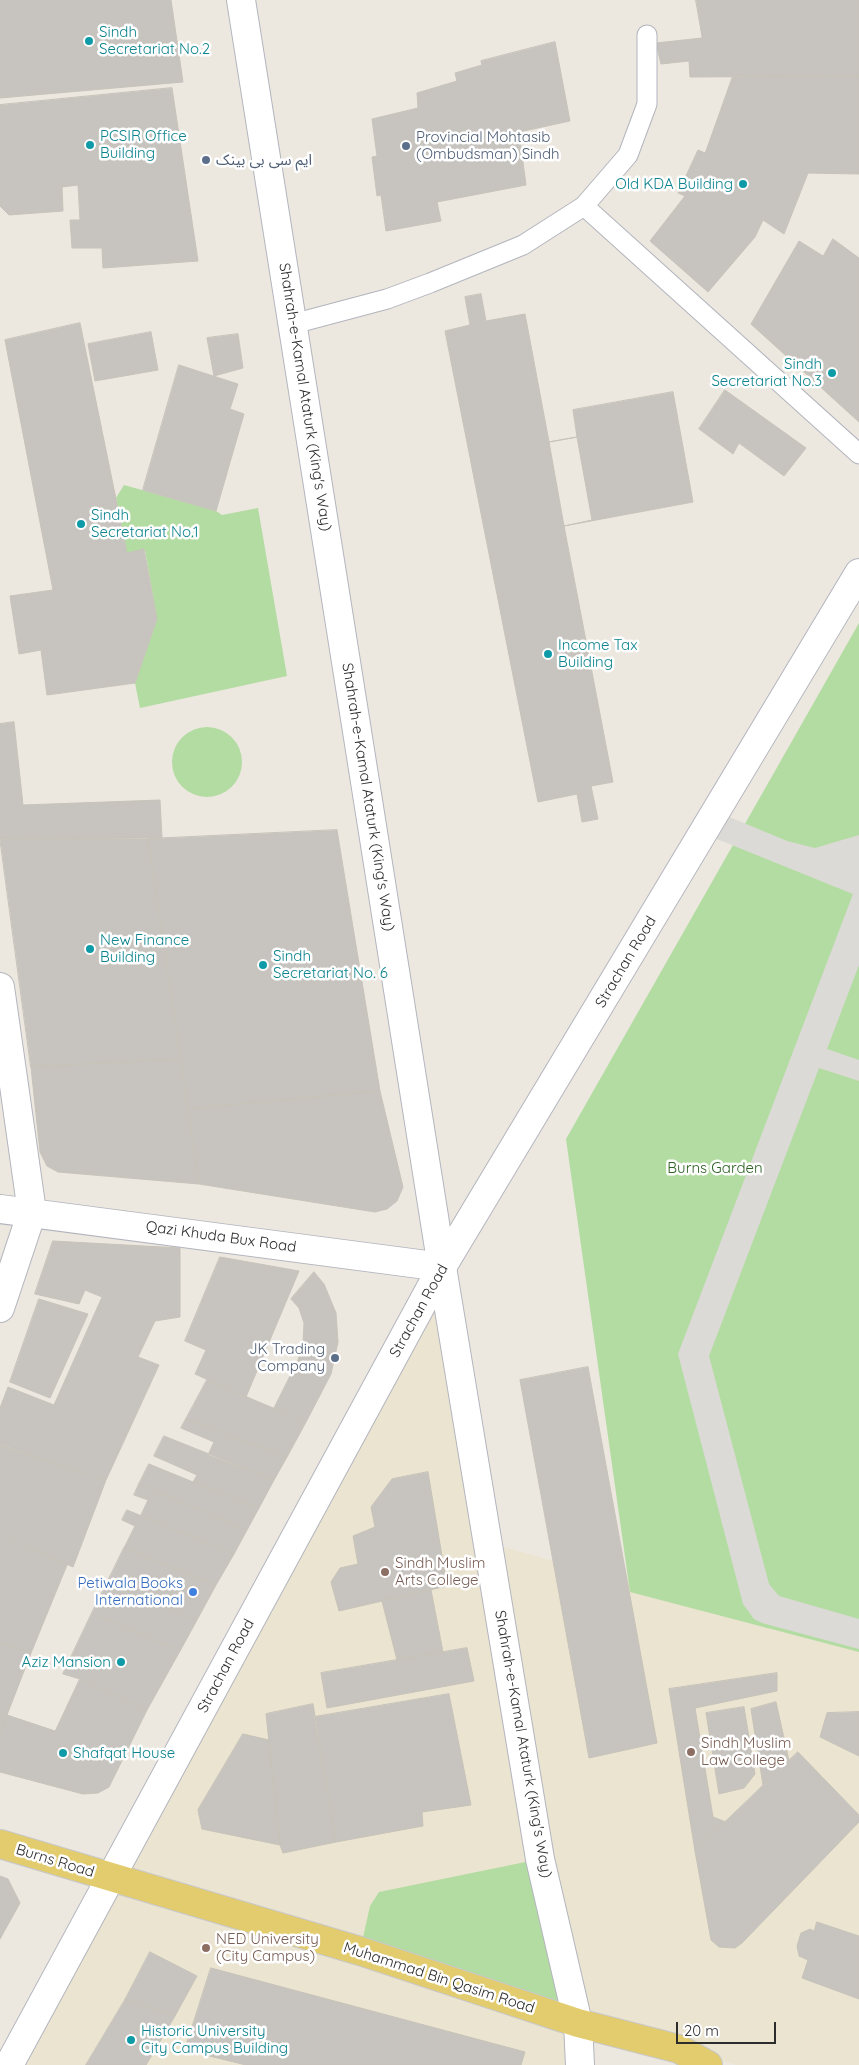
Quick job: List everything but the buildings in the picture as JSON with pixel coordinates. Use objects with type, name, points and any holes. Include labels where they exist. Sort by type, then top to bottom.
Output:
[{"type":"main road","name":"Burns Road","points":[[0,1844],[111,1878]]},
{"type":"main road","name":"Muhammad Bin Qasim Road","points":[[111,1878],[360,1951],[578,2023],[679,2049],[708,2065]]},
{"type":"street","name":"Shahrah-e-Kamal Ataturk (King's Way)","points":[[241,0],[442,1267],[540,1859],[578,2023],[580,2065]]},
{"type":"street","name":"Strachan Road","points":[[9,2065],[442,1267],[859,573]]},
{"type":"street","points":[[0,987],[32,1212],[0,1308]]},
{"type":"street","name":"Qazi Khuda Bux Road","points":[[0,1209],[442,1267]]},
{"type":"lane","points":[[293,324],[387,299],[430,283],[523,245],[584,206],[628,155],[647,104],[647,35]]},
{"type":"lane","points":[[584,206],[859,454]]},
{"type":"shaded area","points":[[715,811],[787,841],[815,848],[859,835],[859,965],[827,1049],[859,1060],[859,1081],[819,1068],[709,1356],[769,1584],[779,1596],[859,1619],[859,1649],[762,1623],[754,1619],[743,1604],[678,1354],[853,894],[702,833]]},
{"type":"shaded area","points":[[442,1267],[489,1543],[859,1647],[859,2065],[737,2065],[568,2019],[575,2065],[9,2065]]},
{"type":"green space","points":[[124,485],[216,511],[222,515],[258,508],[287,676],[140,708],[135,683],[157,619],[145,550],[127,553],[116,498]]},
{"type":"green space","name":"Burns Garden","points":[[859,623],[859,1652],[630,1592],[566,1139]]},
{"type":"green space","points":[[207,727],[220,730],[232,737],[239,749],[242,762],[239,775],[232,787],[220,794],[207,797],[194,794],[182,787],[175,775],[172,762],[175,749],[182,737],[194,730]]},
{"type":"green space","points":[[540,1859],[568,2019],[360,1951],[370,1906],[379,1892]]},
{"type":"place","name":"Sindh Secretariat No.2","points":[[89,41]]},
{"type":"place","name":"PCSIR Office Building","points":[[90,145]]},
{"type":"place","name":"Provincial Mohtasib (Ombudsman) Sindh","points":[[406,146]]},
{"type":"place","name":"ایم سی بی بینک","points":[[206,160]]},
{"type":"place","name":"Old KDA Building","points":[[743,184]]},
{"type":"place","name":"Sindh Secretariat No.3","points":[[832,373]]},
{"type":"place","name":"Sindh Secretariat No.1","points":[[81,524]]},
{"type":"place","name":"Income Tax Building","points":[[548,654]]},
{"type":"place","name":"New Finance Building","points":[[90,949]]},
{"type":"place","name":"Sindh Secretariat No. 6","points":[[263,965]]},
{"type":"place","name":"JK Trading Company","points":[[335,1358]]},
{"type":"place","name":"Sindh Muslim Arts College","points":[[385,1572]]},
{"type":"place","name":"Petiwala Books International","points":[[193,1592]]},
{"type":"place","name":"Aziz Mansion","points":[[121,1662]]},
{"type":"place","name":"Sindh Muslim Law College","points":[[691,1752]]},
{"type":"place","name":"Shafqat House","points":[[63,1753]]},
{"type":"place","name":"NED University (City Campus)","points":[[206,1948]]},
{"type":"place","name":"Historic University City Campus Building","points":[[131,2040]]}]
